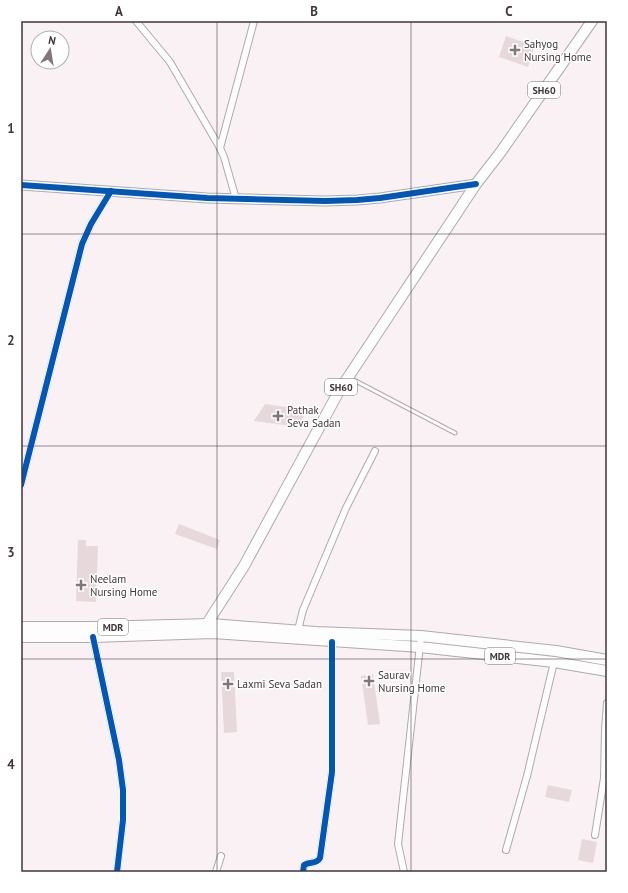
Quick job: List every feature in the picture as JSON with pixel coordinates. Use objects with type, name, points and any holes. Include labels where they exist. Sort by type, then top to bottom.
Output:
[{"type":"main road","name":"SH60","points":[[203,628],[244,566],[339,391],[476,184],[500,153],[592,21]]},
{"type":"main road","name":"MDR","points":[[21,627],[298,630],[372,639],[393,646],[420,647],[554,662],[607,671]]},
{"type":"main road","name":"MDR","points":[[21,637],[93,637],[203,628],[332,642],[372,639],[395,634],[556,650],[607,660]]},
{"type":"street","points":[[136,21],[170,62],[220,148],[236,199]]},
{"type":"street","points":[[220,148],[254,21]]},
{"type":"street","points":[[21,185],[236,199],[357,200],[399,196],[476,184]]},
{"type":"street","points":[[21,485],[82,244],[91,224],[111,191]]},
{"type":"street","points":[[298,630],[303,610],[346,508],[375,451]]},
{"type":"street","points":[[404,872],[398,844],[421,636]]},
{"type":"street","points":[[93,637],[119,760],[123,790],[123,820],[117,872]]},
{"type":"street","points":[[302,872],[304,865],[315,863],[320,858],[331,779],[332,642]]},
{"type":"street","points":[[506,850],[527,776],[554,662]]},
{"type":"street","points":[[595,835],[604,778],[607,703]]},
{"type":"street","points":[[216,872],[221,856]]},
{"type":"lane","points":[[348,377],[455,433]]},
{"type":"building","points":[[506,36],[535,46],[528,67],[499,57]]},
{"type":"building","points":[[265,404],[307,410],[298,427],[254,421]]},
{"type":"building","points":[[179,524],[220,540],[217,549],[175,534]]},
{"type":"building","points":[[78,540],[86,540],[86,546],[98,546],[96,602],[76,601]]},
{"type":"building","points":[[221,672],[234,672],[237,732],[224,733]]},
{"type":"building","points":[[373,674],[380,724],[368,725],[361,676]]},
{"type":"building","points":[[548,785],[572,790],[569,802],[545,797]]},
{"type":"building","points":[[582,839],[597,842],[593,863],[578,860]]},
{"type":"cycle path","points":[[21,185],[207,198],[325,201],[380,198],[476,184]]},
{"type":"cycle path","points":[[21,485],[82,244],[91,224],[111,191]]},
{"type":"cycle path","points":[[93,637],[119,760],[123,790],[123,820],[117,872]]},
{"type":"cycle path","points":[[303,872],[304,865],[315,862],[320,858],[332,772],[332,642]]},
{"type":"place","name":"Sahyog Nursing Home","points":[[515,50]]},
{"type":"place","name":"Pathak Seva Sadan","points":[[278,416]]},
{"type":"place","name":"Neelam Nursing Home","points":[[81,585]]},
{"type":"place","name":"Saurav Nursing Home","points":[[369,681]]},
{"type":"place","name":"Laxmi Seva Sadan","points":[[228,684]]}]
